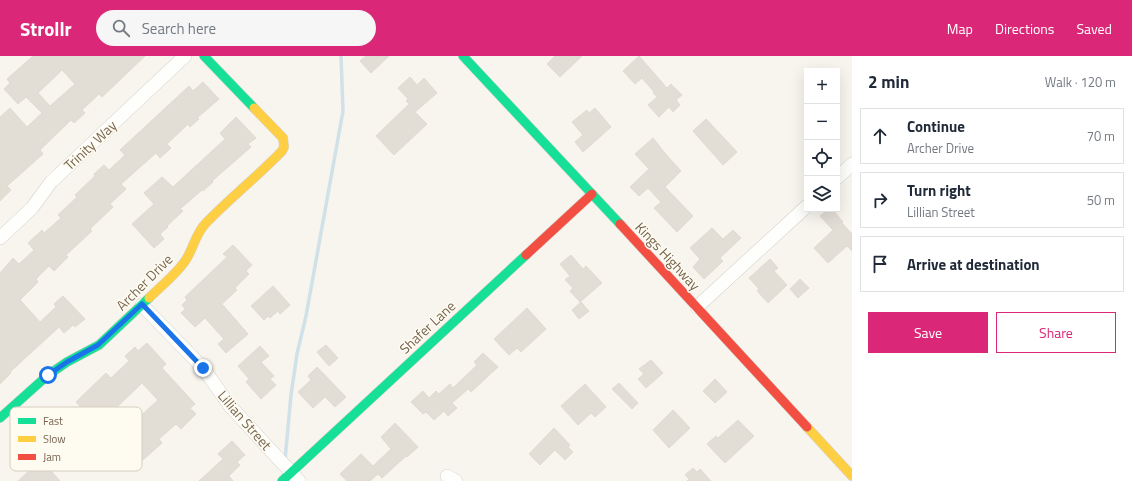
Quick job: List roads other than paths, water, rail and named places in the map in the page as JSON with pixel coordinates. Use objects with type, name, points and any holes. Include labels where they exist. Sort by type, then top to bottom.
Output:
[{"type":"street","name":"Trinity Way","points":[[0,238],[32,208],[51,182],[185,56]]},
{"type":"street","name":"Archer Drive","points":[[12,407],[48,375],[67,362],[98,345],[142,304],[181,266],[187,258],[197,235],[205,224],[262,172],[282,151],[284,143],[283,138],[204,56]]},
{"type":"street","name":"Kings Highway","points":[[463,56],[852,476]]},
{"type":"street","points":[[839,176],[852,164]]},
{"type":"street","name":"Shafer Lane","points":[[291,478],[592,194]]},
{"type":"street","points":[[697,307],[804,209]]},
{"type":"street","name":"Lillian Street","points":[[142,304],[203,368],[230,406],[291,478]]},
{"type":"street","name":"Archer Drive","points":[[0,418],[10,409]]},
{"type":"waterway","points":[[285,460],[291,395],[297,354],[306,316],[343,111],[341,56]]}]
